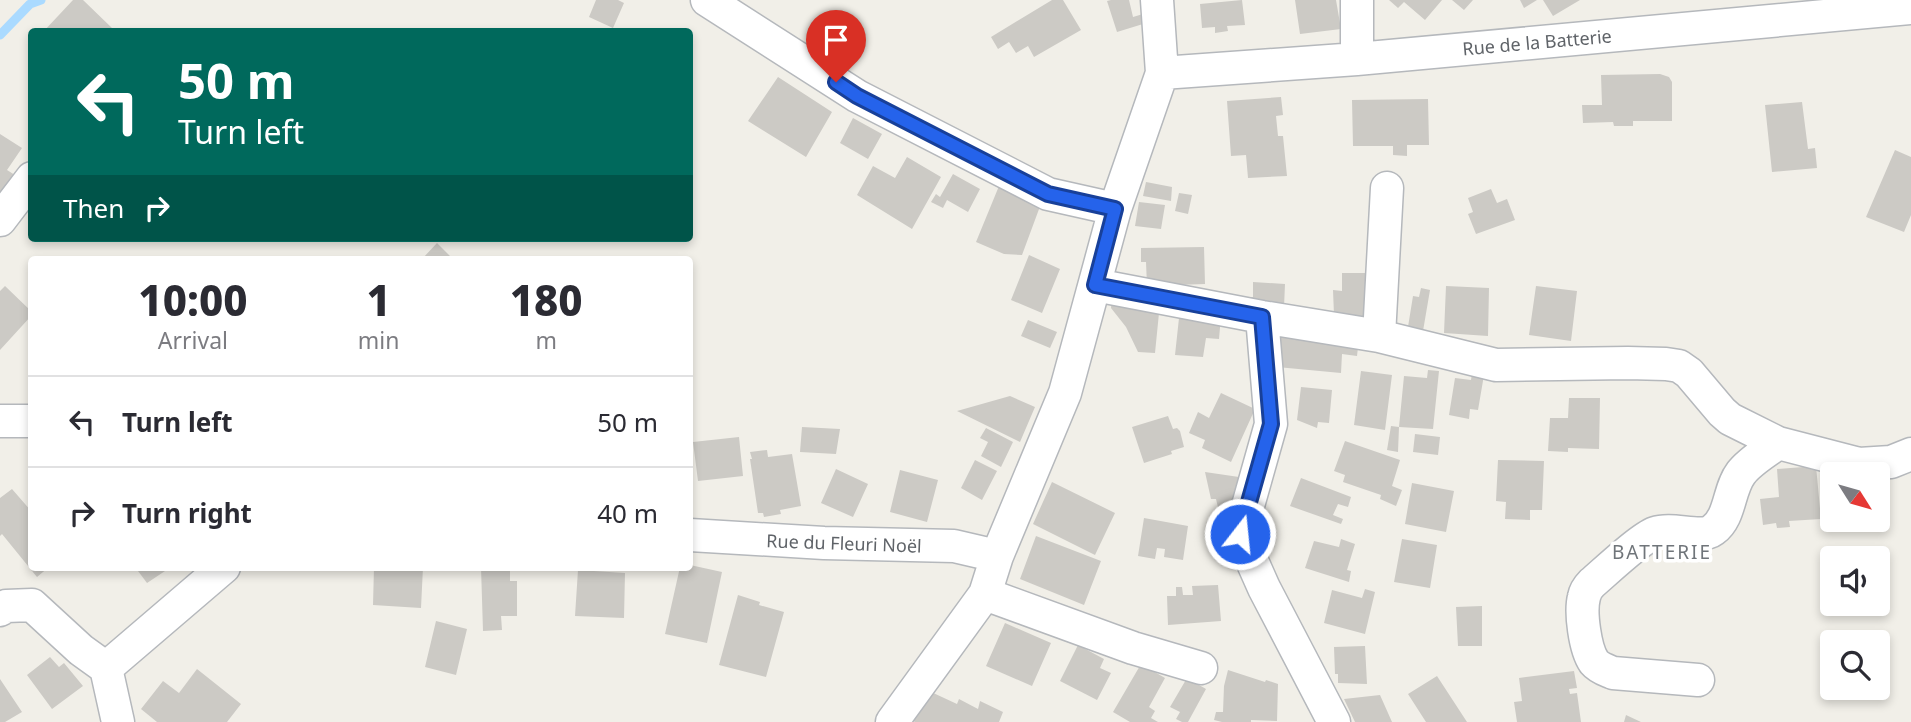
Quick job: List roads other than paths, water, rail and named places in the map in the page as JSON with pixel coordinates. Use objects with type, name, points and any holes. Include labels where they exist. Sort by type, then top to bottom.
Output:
[{"type":"street","points":[[707,0],[857,96],[1048,194],[1115,209]]},
{"type":"street","points":[[1357,0],[1357,59]]},
{"type":"street","points":[[892,722],[985,594],[996,556],[1065,393],[1115,209],[1162,73],[1159,2]]},
{"type":"street","name":"Rue de la Batterie","points":[[1162,73],[1357,59],[1742,12],[1911,8]]},
{"type":"street","points":[[0,220],[28,183]]},
{"type":"street","points":[[1379,336],[1387,188]]},
{"type":"street","points":[[1095,285],[1379,336],[1496,365],[1628,363],[1679,366],[1689,373],[1730,419],[1779,443],[1859,464],[1891,462],[1911,454]]},
{"type":"street","points":[[1262,317],[1271,424],[1240,534],[1264,588],[1334,722]]},
{"type":"street","points":[[0,421],[28,421]]},
{"type":"street","points":[[1698,680],[1613,673],[1601,668],[1594,662],[1588,649],[1582,613],[1586,591],[1592,583],[1653,534],[1672,530],[1707,534],[1715,529],[1722,520],[1741,472],[1779,443]]},
{"type":"street","name":"Rue du Fleuri Noël","points":[[693,535],[824,543],[954,546],[996,556]]},
{"type":"street","points":[[106,668],[219,571]]},
{"type":"street","points":[[985,594],[1133,648],[1201,668]]},
{"type":"street","points":[[0,610],[6,606],[32,605],[81,650],[106,668],[124,719]]},
{"type":"waterway","points":[[0,35],[30,4],[41,0]]},
{"type":"district","name":"BATTERIE","points":[[1662,552]]}]
